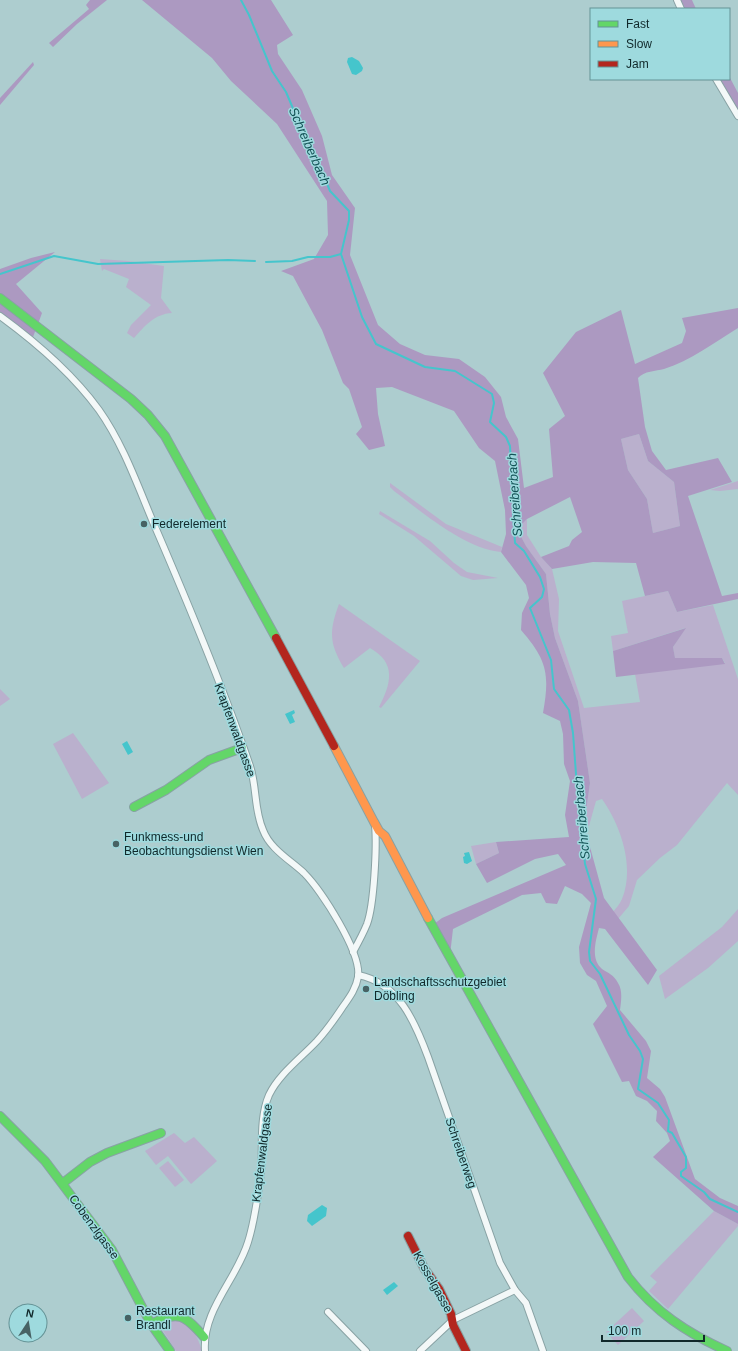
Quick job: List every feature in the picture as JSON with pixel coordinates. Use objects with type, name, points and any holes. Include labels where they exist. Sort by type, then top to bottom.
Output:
[{"type":"street","points":[[717,80],[738,116]]},
{"type":"street","points":[[0,298],[131,399],[148,415],[165,436],[294,669],[374,822],[379,831],[385,836],[451,961],[628,1277],[644,1298],[667,1319],[690,1334],[727,1351]]},
{"type":"street","name":"Krapfenwaldgasse","points":[[0,316],[31,339],[67,372],[95,405],[113,432],[176,574],[252,774],[255,801],[264,832],[272,845],[305,874],[321,893],[353,952],[358,975],[352,994],[328,1028],[280,1079],[269,1095],[264,1113],[261,1172],[252,1230],[238,1268],[212,1312],[204,1337],[205,1351]]},
{"type":"street","points":[[134,807],[166,790],[210,760],[242,748]]},
{"type":"street","points":[[353,952],[366,926],[368,917],[375,851],[374,822]]},
{"type":"street","name":"Schreiberweg","points":[[358,975],[373,978],[394,993],[404,1006],[417,1030],[428,1057],[500,1263],[515,1290],[528,1307],[543,1351]]},
{"type":"street","name":"Cobenzlgasse","points":[[0,1116],[42,1158],[63,1183],[121,1263],[151,1324],[170,1351]]},
{"type":"street","points":[[63,1183],[90,1162],[107,1153],[161,1133]]},
{"type":"street","name":"Kosselgasse","points":[[408,1236],[424,1268],[439,1289],[466,1351]]},
{"type":"street","points":[[420,1351],[453,1320],[515,1290]]},
{"type":"street","points":[[328,1312],[366,1351]]},
{"type":"street","points":[[151,1324],[166,1315],[175,1314],[184,1317],[204,1337]]},
{"type":"shaded area","points":[[90,0],[107,0],[77,24],[53,47],[49,43],[89,9],[86,5]]},
{"type":"shaded area","points":[[142,0],[271,0],[293,35],[277,45],[278,54],[302,90],[322,136],[332,175],[355,208],[350,255],[378,325],[400,344],[425,355],[459,359],[485,377],[501,397],[506,417],[518,439],[524,488],[553,477],[549,429],[565,416],[543,373],[576,332],[621,310],[635,364],[682,343],[686,331],[682,318],[738,308],[738,328],[702,351],[674,366],[647,373],[638,378],[645,427],[652,451],[666,470],[718,458],[732,482],[688,496],[722,596],[738,593],[738,599],[677,612],[668,591],[645,596],[636,563],[593,562],[552,569],[541,557],[569,546],[572,540],[582,532],[570,497],[527,519],[517,529],[526,546],[546,574],[550,614],[555,638],[578,701],[590,783],[584,825],[604,898],[657,970],[648,985],[605,929],[599,928],[595,949],[596,960],[598,965],[611,974],[620,986],[620,1010],[646,1041],[651,1051],[647,1078],[660,1089],[665,1097],[695,1179],[720,1198],[738,1206],[738,1224],[714,1211],[653,1157],[670,1141],[667,1133],[656,1121],[657,1111],[647,1101],[636,1096],[629,1081],[622,1082],[593,1024],[607,1006],[596,981],[587,975],[580,963],[579,947],[591,903],[582,894],[565,886],[557,904],[546,903],[541,893],[522,895],[453,929],[450,955],[434,924],[442,918],[566,865],[558,854],[535,859],[487,883],[476,864],[499,853],[496,842],[569,837],[565,815],[570,781],[564,764],[563,734],[560,721],[543,713],[546,688],[544,668],[536,650],[521,630],[522,613],[529,598],[526,585],[501,552],[506,534],[505,510],[495,461],[479,448],[454,411],[392,387],[376,388],[378,414],[385,446],[369,450],[356,434],[362,427],[349,389],[343,383],[322,330],[293,276],[281,271],[314,259],[328,235],[327,201],[277,124],[231,81],[212,58]],"holes":[[[639,434],[648,461],[674,482],[680,526],[653,533],[647,499],[628,470],[621,439]]]},
{"type":"shaded area","points":[[673,0],[692,0],[696,8],[677,8]]},
{"type":"shaded area","points":[[33,62],[34,65],[0,105],[0,98]]},
{"type":"shaded area","points":[[730,78],[738,93],[738,110],[717,80],[730,80]]},
{"type":"shaded area","points":[[55,252],[16,284],[42,313],[38,324],[0,296],[0,269],[31,258]]},
{"type":"shaded area","points":[[100,259],[164,266],[161,298],[172,313],[160,316],[150,321],[134,338],[127,333],[131,325],[151,305],[126,287],[129,279],[104,269],[102,271]]},
{"type":"shaded area","points":[[0,301],[36,329],[33,337],[0,313]]},
{"type":"shaded area","points":[[639,434],[648,461],[674,482],[680,526],[653,533],[647,499],[628,470],[621,439]]},
{"type":"shaded area","points":[[738,481],[738,489],[720,491],[710,490]]},
{"type":"shaded area","points":[[390,483],[446,524],[502,547],[501,552],[473,544],[444,528],[394,491],[390,487]]},
{"type":"shaded area","points":[[380,511],[430,541],[454,563],[467,572],[498,578],[473,580],[461,576],[414,536],[379,514]]},
{"type":"shaded area","points":[[527,519],[527,535],[541,557],[552,569],[559,599],[558,631],[584,708],[640,702],[635,674],[725,663],[722,658],[675,659],[673,647],[685,628],[613,651],[611,636],[628,633],[622,601],[668,591],[677,612],[713,605],[738,679],[738,795],[727,783],[677,845],[660,858],[637,880],[629,906],[618,919],[613,912],[621,901],[626,887],[627,874],[624,847],[615,822],[602,799],[596,801],[589,826],[584,825],[590,783],[578,701],[555,638],[550,614],[546,574],[526,546],[517,529]]},
{"type":"shaded area","points":[[339,604],[420,661],[381,708],[379,707],[389,682],[388,667],[379,654],[370,648],[344,668],[335,651],[332,637],[333,622]]},
{"type":"shaded area","points":[[686,628],[673,647],[675,658],[722,658],[725,664],[616,677],[613,651]]},
{"type":"shaded area","points":[[0,689],[10,699],[0,706]]},
{"type":"shaded area","points":[[73,733],[109,783],[82,799],[53,744]]},
{"type":"shaded area","points":[[496,842],[499,853],[476,864],[471,846]]},
{"type":"shaded area","points":[[738,909],[738,941],[708,968],[665,999],[659,976],[722,927]]},
{"type":"shaded area","points":[[174,1133],[185,1143],[194,1137],[217,1161],[191,1184],[168,1156],[156,1165],[145,1151]]},
{"type":"shaded area","points":[[168,1161],[184,1180],[175,1187],[159,1168]]},
{"type":"shaded area","points":[[714,1211],[738,1224],[738,1226],[668,1309],[649,1291],[657,1282],[650,1276]]},
{"type":"shaded area","points":[[632,1308],[644,1321],[618,1345],[606,1332]]},
{"type":"shaded area","points":[[167,1318],[181,1319],[186,1322],[194,1332],[202,1351],[176,1351],[160,1326]]},
{"type":"water","points":[[352,57],[359,61],[363,68],[362,71],[356,75],[352,74],[347,62],[348,58]]},
{"type":"water","points":[[294,710],[295,713],[292,715],[295,722],[290,724],[285,714]]},
{"type":"water","points":[[127,741],[133,752],[128,755],[122,744]]},
{"type":"water","points":[[469,852],[472,861],[467,864],[464,863],[463,857],[465,856],[464,853]]},
{"type":"water","points":[[322,1205],[327,1208],[326,1216],[312,1226],[307,1221],[308,1215]]},
{"type":"water","points":[[394,1282],[398,1286],[387,1295],[383,1290]]},
{"type":"waterway","name":"Schreiberbach","points":[[241,0],[249,15],[272,71],[286,92],[303,132],[311,145],[330,191],[349,211],[349,220],[341,254],[362,317],[376,344],[425,367],[455,371],[492,394],[494,403],[490,422],[506,437],[510,446],[512,484],[516,498],[513,513],[515,543],[524,551],[540,577],[544,589],[542,597],[530,608],[551,660],[554,689],[569,710],[573,733],[585,864],[596,899],[589,952],[590,961],[600,974],[629,1035],[640,1051],[643,1059],[638,1089],[658,1103],[669,1120],[668,1131],[672,1133],[686,1157],[686,1168],[681,1172],[681,1176],[704,1192],[710,1199],[738,1212]]},
{"type":"waterway","points":[[266,262],[292,261],[308,257],[330,257],[341,254]]},
{"type":"waterway","points":[[0,274],[54,256],[98,264],[228,260],[255,261]]},
{"type":"traffic: fast","points":[[0,298],[131,399],[148,415],[165,436],[276,638]]},
{"type":"traffic: fast","points":[[134,807],[166,790],[209,760],[242,748]]},
{"type":"traffic: fast","points":[[428,918],[628,1277],[649,1301],[685,1329],[727,1351]]},
{"type":"traffic: fast","points":[[0,1116],[45,1161],[112,1250],[151,1324],[170,1351]]},
{"type":"traffic: fast","points":[[63,1183],[90,1162],[107,1153],[161,1133]]},
{"type":"traffic: fast","points":[[151,1324],[168,1317],[180,1317],[192,1324],[204,1337]]},
{"type":"traffic: slow","points":[[334,746],[379,831],[385,836],[428,918]]},
{"type":"traffic: jam","points":[[276,638],[334,746]]},
{"type":"traffic: jam","points":[[408,1236],[424,1268],[439,1289],[451,1314],[453,1325],[466,1351]]},
{"type":"place","name":"Federelement","points":[[144,524]]},
{"type":"place","name":"Funkmess-und Beobachtungsdienst Wien","points":[[116,844]]},
{"type":"place","name":"Landschaftsschutzgebiet Döbling","points":[[366,989]]},
{"type":"place","name":"Restaurant Brandl","points":[[128,1318]]}]
